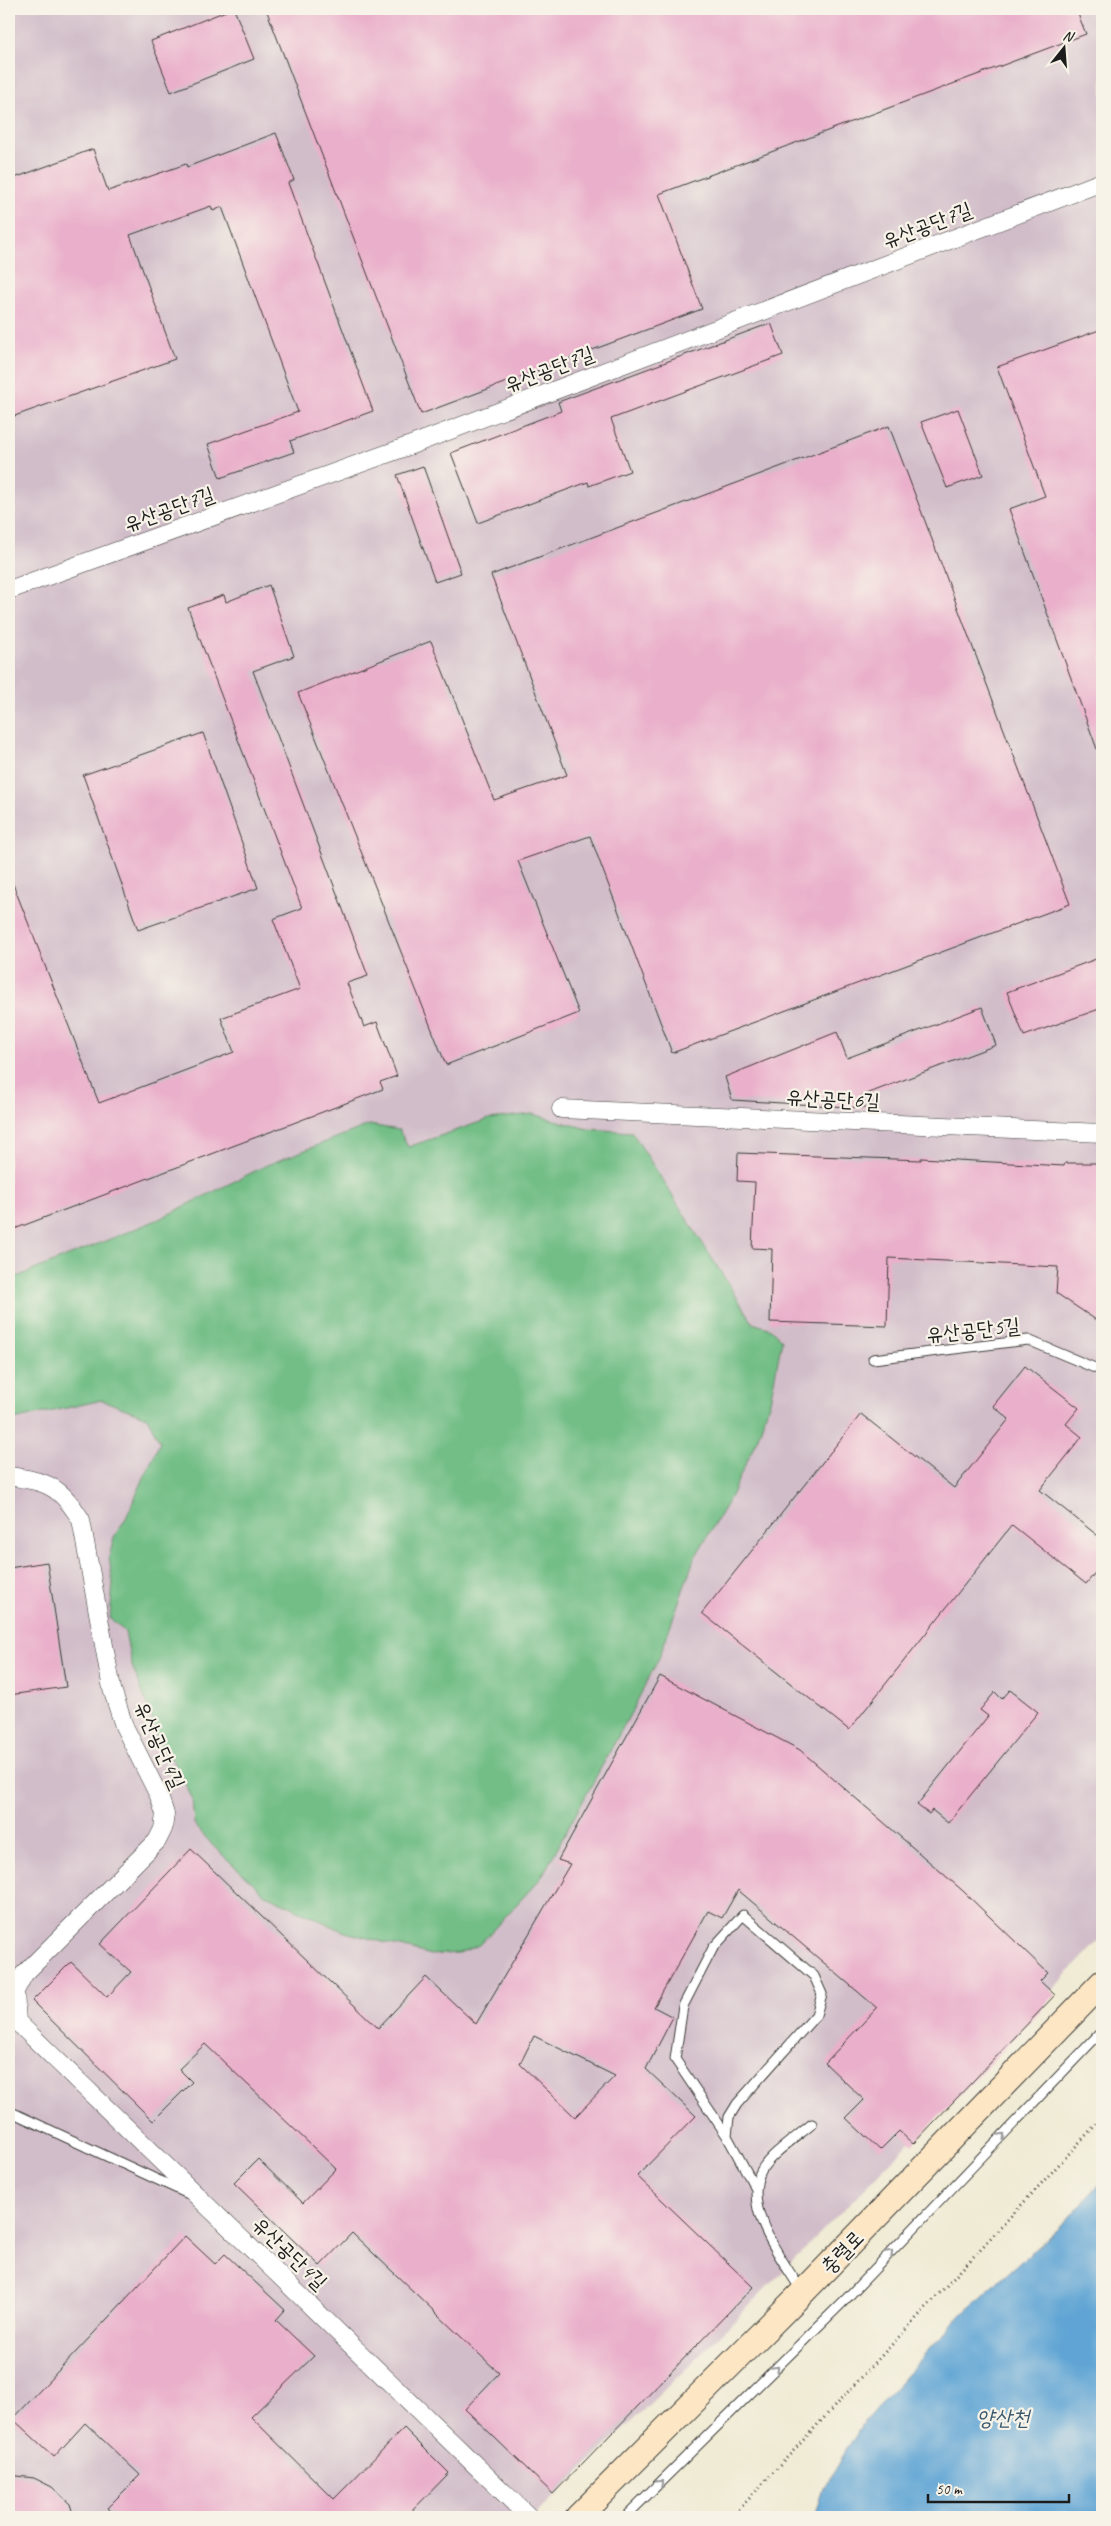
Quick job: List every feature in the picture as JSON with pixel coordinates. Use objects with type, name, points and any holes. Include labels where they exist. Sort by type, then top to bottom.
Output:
[{"type":"main road","name":"충렬로","points":[[578,2517],[803,2292],[1102,1983]]},
{"type":"street","name":"유산공단7길","points":[[9,590],[414,444],[1102,182]]},
{"type":"street","name":"유산공단6길","points":[[561,1109],[1102,1134]]},
{"type":"street","name":"유산공단4길","points":[[9,1476],[54,1486],[72,1506],[81,1520],[112,1689],[124,1726],[159,1796],[165,1814],[163,1829],[157,1841],[24,1974],[15,1991],[13,2018],[529,2517]]},
{"type":"lane","name":"유산공단5길","points":[[873,1359],[1028,1340],[1102,1371]]},
{"type":"lane","points":[[727,2136],[729,2117],[737,2104],[816,2015],[822,1994],[814,1976],[742,1914],[713,1948],[683,2006],[675,2059],[727,2136],[756,2189],[763,2229],[803,2292]]},
{"type":"lane","points":[[625,2517],[846,2299],[1102,2032]]},
{"type":"lane","points":[[9,2111],[196,2198]]},
{"type":"lane","points":[[756,2189],[761,2171],[772,2157],[812,2124]]},
{"type":"path","points":[[732,2517],[1102,2118]]},
{"type":"shaded area","points":[[9,9],[1102,9],[1102,1937],[898,2154],[699,2356],[533,2517],[9,2517]]},
{"type":"green space","points":[[532,1114],[588,1129],[632,1132],[753,1323],[771,1329],[782,1340],[770,1401],[758,1437],[731,1496],[694,1559],[659,1658],[541,1878],[479,1945],[459,1953],[431,1955],[345,1932],[266,1895],[214,1847],[194,1824],[192,1798],[177,1767],[157,1738],[150,1712],[132,1666],[125,1632],[110,1618],[113,1583],[109,1558],[114,1537],[126,1518],[160,1442],[147,1417],[102,1400],[9,1421],[9,1280],[157,1220],[267,1165],[369,1125],[399,1130],[408,1147],[489,1119]]},
{"type":"water","name":"양산천","points":[[1102,2181],[1102,2517],[815,2517],[824,2488],[862,2424],[961,2315],[1065,2222]]},
{"type":"building","points":[[234,9],[254,59],[171,92],[151,41]]},
{"type":"building","points":[[266,9],[1076,9],[1086,34],[659,194],[702,309],[421,414]]},
{"type":"building","points":[[276,133],[294,180],[288,183],[373,411],[290,441],[294,452],[220,478],[208,444],[298,412],[222,207],[213,211],[211,206],[130,235],[175,359],[9,418],[9,180],[93,149],[108,191],[186,164],[187,167]]},
{"type":"building","points":[[771,323],[783,355],[611,419],[630,471],[589,486],[588,482],[478,523],[451,453],[561,411],[558,402]]},
{"type":"building","points":[[1102,329],[1101,760],[1009,509],[1045,496],[997,367]]},
{"type":"building","points":[[958,409],[983,475],[947,488],[921,422]]},
{"type":"building","points":[[889,426],[1070,904],[672,1053],[590,836],[518,861],[579,1013],[446,1065],[298,693],[431,641],[494,800],[567,775],[491,575]]},
{"type":"building","points":[[423,466],[461,573],[435,582],[397,475]]},
{"type":"building","points":[[269,585],[294,656],[253,671],[368,976],[347,983],[364,1027],[377,1022],[397,1076],[380,1082],[383,1089],[9,1231],[9,874],[99,1103],[234,1052],[221,1018],[300,989],[273,919],[302,908],[188,608],[224,595],[226,602]]},
{"type":"building","points":[[203,733],[258,888],[138,930],[83,775]]},
{"type":"building","points":[[1096,959],[1102,975],[1102,1008],[1024,1036],[1007,992]]},
{"type":"building","points":[[982,1007],[996,1045],[861,1096],[865,1108],[732,1100],[725,1077],[837,1032],[847,1058]]},
{"type":"building","points":[[738,1153],[921,1160],[921,1158],[1064,1166],[1065,1163],[1102,1163],[1102,1324],[1056,1293],[1058,1267],[889,1258],[887,1326],[770,1322],[772,1249],[752,1248],[755,1182],[737,1181]]},
{"type":"building","points":[[1025,1366],[1079,1408],[1066,1424],[1082,1437],[1040,1490],[1102,1539],[1102,1549],[1096,1557],[1102,1564],[1086,1584],[1012,1525],[849,1730],[702,1613],[861,1414],[954,1488],[1009,1419],[993,1406]]},
{"type":"building","points":[[47,1562],[66,1687],[9,1695],[9,1568]]},
{"type":"building","points":[[660,1676],[800,1750],[963,1891],[1048,1973],[1040,1981],[1055,1995],[913,2144],[899,2131],[880,2150],[846,2118],[864,2100],[825,2063],[877,2008],[738,1890],[722,1918],[708,1911],[654,2007],[673,2017],[646,2069],[696,2116],[637,2176],[753,2287],[553,2494],[465,2409],[499,2373],[352,2233],[320,2266],[234,2183],[258,2159],[303,2203],[336,2169],[205,2044],[179,2069],[192,2082],[153,2121],[32,2001],[71,1962],[107,1997],[131,1972],[100,1944],[191,1849],[378,2028],[426,1977],[476,2024],[570,1864],[558,1860]],"holes":[[[534,2036],[615,2076],[575,2117],[520,2064]]]},
{"type":"building","points":[[1010,1690],[1038,1712],[948,1823],[932,1810],[929,1814],[917,1805],[988,1716],[980,1710],[995,1692],[1002,1699]]},
{"type":"building","points":[[185,2236],[215,2264],[225,2254],[285,2310],[276,2320],[314,2356],[251,2417],[334,2499],[404,2428],[449,2473],[406,2517],[117,2517],[107,2508],[140,2475],[85,2423],[54,2457],[13,2419]]},
{"type":"building","points":[[9,2475],[34,2478],[52,2487],[70,2504],[74,2517],[9,2517]]}]
